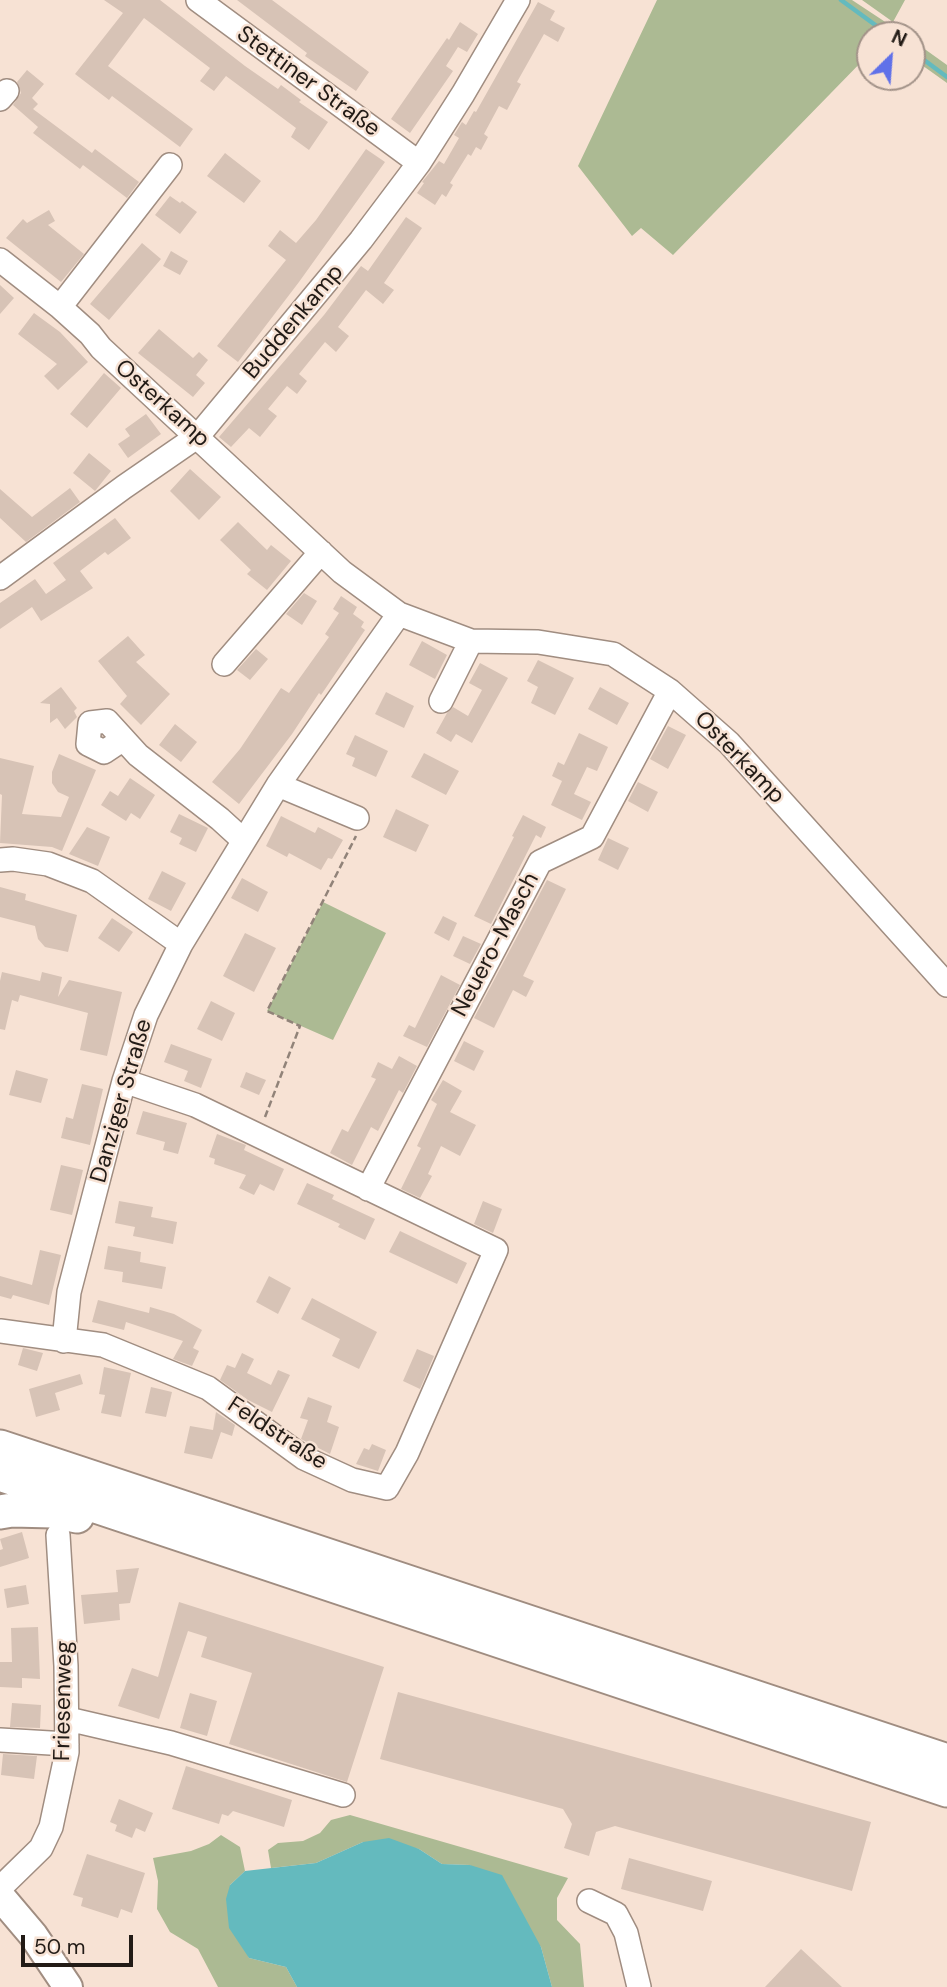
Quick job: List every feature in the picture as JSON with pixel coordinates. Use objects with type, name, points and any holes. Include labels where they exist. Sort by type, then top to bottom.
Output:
[{"type":"highway","points":[[0,1447],[947,1761]]},
{"type":"highway","points":[[0,1474],[947,1790]]},
{"type":"highway","points":[[0,1512],[53,1511],[242,1554]]},
{"type":"main road","points":[[0,1896],[33,1935],[68,1987]]},
{"type":"street","name":"Stettiner Straße","points":[[198,0],[419,163]]},
{"type":"street","name":"Buddenkamp","points":[[3,571],[198,436],[361,240],[419,163],[518,0]]},
{"type":"street","points":[[60,307],[170,164]]},
{"type":"street","name":"Osterkamp","points":[[0,260],[90,334],[101,348],[342,572],[399,614],[471,642],[538,642],[613,654],[670,691],[729,743],[947,985]]},
{"type":"street","points":[[223,664],[321,552]]},
{"type":"street","name":"Danziger Straße","points":[[64,1341],[69,1293],[124,1081],[146,1016],[181,944],[243,840],[278,785],[399,614]]},
{"type":"street","points":[[441,701],[471,642]]},
{"type":"street","name":"Neuero-Masch","points":[[368,1189],[540,862],[592,837],[670,691]]},
{"type":"street","points":[[122,740],[243,840]]},
{"type":"street","points":[[278,785],[357,818]]},
{"type":"street","points":[[0,860],[48,864],[92,881],[181,944]]},
{"type":"street","points":[[124,1081],[195,1105],[368,1189]]},
{"type":"street","name":"Feldstraße","points":[[0,1331],[103,1345],[208,1388],[304,1458],[352,1480],[387,1488],[407,1453],[496,1250],[368,1189]]},
{"type":"street","name":"Friesenweg","points":[[0,1888],[41,1847],[51,1827],[60,1794],[68,1719],[58,1535]]},
{"type":"street","points":[[68,1719],[171,1743],[343,1795]]},
{"type":"street","points":[[0,1740],[67,1744]]},
{"type":"street","points":[[589,1901],[617,1914],[626,1933],[639,1987]]},
{"type":"path","points":[[258,1136],[300,1026],[267,1011],[355,840],[357,818]]},
{"type":"green space","points":[[657,0],[852,0],[884,21],[856,21],[856,67],[673,255],[641,228],[632,236],[578,166]]},
{"type":"green space","points":[[862,0],[905,0],[892,21]]},
{"type":"green space","points":[[926,50],[947,65],[947,83],[926,68]]},
{"type":"green space","points":[[323,902],[386,933],[333,1040],[267,1011]]},
{"type":"green space","points":[[350,1815],[568,1878],[557,1898],[557,1920],[580,1944],[584,1987],[552,1987],[541,1947],[470,1865],[442,1864],[419,1849],[363,1842],[316,1863],[271,1868],[268,1850],[278,1843],[303,1841],[320,1833],[331,1820]]},
{"type":"green space","points":[[221,1835],[240,1847],[245,1871],[230,1885],[249,1958],[286,1967],[297,1987],[218,1987],[198,1949],[170,1932],[157,1909],[158,1881],[153,1858],[191,1851],[209,1844]]},
{"type":"water","points":[[389,1838],[419,1849],[442,1864],[470,1865],[502,1875],[541,1947],[552,1987],[297,1987],[286,1967],[249,1958],[229,1928],[226,1899],[230,1885],[245,1871],[316,1863],[363,1842]]},
{"type":"building","points":[[104,0],[160,0],[245,66],[278,89],[281,85],[301,100],[299,102],[328,122],[309,150],[291,137],[296,128],[226,76],[214,91],[200,81],[210,68],[144,18],[108,66],[193,129],[180,147],[112,96],[109,100],[75,74],[123,13]]},
{"type":"building","points":[[237,0],[272,0],[369,72],[356,91],[305,56],[307,53]]},
{"type":"building","points":[[538,2],[555,11],[550,20],[565,28],[558,42],[544,34],[517,82],[521,84],[507,110],[499,106],[484,134],[488,137],[481,150],[476,147],[471,156],[468,154],[450,183],[453,185],[446,197],[442,194],[435,205],[417,193],[424,183],[422,182],[439,161],[444,164],[459,138],[454,135],[462,122],[466,125],[474,111],[476,112]]},
{"type":"building","points":[[460,22],[478,34],[467,52],[458,47],[446,66],[453,71],[410,133],[391,119]]},
{"type":"building","points":[[27,70],[44,84],[32,98],[38,104],[33,109],[92,153],[95,149],[139,182],[127,198],[83,165],[80,169],[33,133],[38,127],[13,105],[21,93],[17,82]]},
{"type":"building","points":[[366,149],[385,162],[238,362],[217,346],[286,260],[268,246],[280,230],[296,243],[316,220]]},
{"type":"building","points":[[225,153],[261,181],[244,203],[207,176]]},
{"type":"building","points":[[170,196],[197,212],[180,234],[155,215]]},
{"type":"building","points":[[49,210],[55,221],[48,225],[84,254],[61,282],[6,238],[23,219],[27,223]]},
{"type":"building","points":[[406,217],[422,228],[384,283],[394,290],[383,304],[366,290],[338,327],[349,336],[336,352],[325,342],[299,374],[307,381],[297,394],[287,386],[268,409],[277,416],[260,437],[249,428],[231,447],[219,437],[324,315],[361,266],[368,271]]},
{"type":"building","points":[[142,243],[161,259],[109,320],[90,304]]},
{"type":"building","points":[[171,251],[188,261],[180,275],[163,266]]},
{"type":"building","points":[[0,285],[14,298],[0,314]]},
{"type":"building","points":[[34,313],[60,332],[88,362],[58,390],[44,376],[57,364],[18,334]]},
{"type":"building","points":[[159,329],[193,358],[199,352],[208,360],[196,375],[205,383],[193,397],[138,353]]},
{"type":"building","points":[[104,373],[121,388],[87,428],[70,414]]},
{"type":"building","points":[[146,414],[161,434],[128,458],[118,444],[130,436],[125,429]]},
{"type":"building","points":[[89,453],[111,471],[95,491],[73,473]]},
{"type":"building","points":[[190,469],[221,497],[199,520],[170,491]]},
{"type":"building","points":[[70,488],[80,502],[26,542],[0,518],[0,489],[32,517]]},
{"type":"building","points":[[115,518],[131,538],[108,555],[105,552],[80,571],[93,588],[41,621],[32,607],[0,629],[0,603],[35,579],[46,594],[66,580],[53,563]]},
{"type":"building","points":[[238,522],[267,550],[271,545],[291,561],[267,590],[247,574],[251,570],[220,540]]},
{"type":"building","points":[[304,593],[317,601],[302,625],[286,614]]},
{"type":"building","points":[[341,596],[357,607],[353,614],[364,622],[361,627],[365,630],[321,695],[319,693],[239,804],[212,782],[240,749],[281,688],[289,693],[329,637],[325,634],[339,613],[333,609]]},
{"type":"building","points":[[128,636],[145,655],[136,662],[170,694],[141,725],[120,704],[127,696],[98,661]]},
{"type":"building","points":[[422,641],[447,655],[435,679],[409,665]]},
{"type":"building","points":[[256,649],[268,659],[250,680],[237,670]]},
{"type":"building","points":[[538,660],[574,678],[555,715],[531,703],[538,687],[527,681]]},
{"type":"building","points":[[480,663],[508,678],[472,743],[456,734],[451,742],[436,733],[453,707],[468,716],[482,690],[469,683]]},
{"type":"building","points":[[61,687],[77,708],[74,711],[77,717],[65,729],[57,718],[50,723],[50,704],[40,703]]},
{"type":"building","points":[[600,687],[629,703],[617,725],[588,709]]},
{"type":"building","points":[[386,692],[414,706],[404,728],[375,714]]},
{"type":"building","points":[[175,724],[197,742],[181,762],[159,745]]},
{"type":"building","points":[[668,726],[686,735],[668,769],[650,759]]},
{"type":"building","points":[[579,733],[608,747],[597,771],[587,767],[574,794],[591,802],[582,820],[551,805],[562,781],[552,776],[558,762],[564,765]]},
{"type":"building","points":[[355,735],[388,751],[376,777],[352,766],[355,758],[346,754]]},
{"type":"building","points":[[424,753],[459,771],[446,795],[411,777]]},
{"type":"building","points":[[59,754],[96,770],[62,851],[52,847],[0,843],[0,758],[34,766],[22,814],[61,817],[69,797],[58,792],[52,783],[52,772]]},
{"type":"building","points":[[130,778],[155,795],[140,819],[131,813],[126,821],[101,805],[110,791],[118,796]]},
{"type":"building","points":[[638,782],[658,792],[648,812],[628,801]]},
{"type":"building","points":[[396,809],[429,825],[416,852],[383,837]]},
{"type":"building","points":[[179,814],[208,828],[196,852],[179,844],[182,838],[170,832]]},
{"type":"building","points":[[523,815],[546,827],[541,838],[536,835],[491,924],[474,916]]},
{"type":"building","points":[[281,816],[315,833],[318,827],[343,840],[332,859],[328,858],[321,870],[289,853],[287,857],[266,846]]},
{"type":"building","points":[[87,827],[110,837],[98,866],[69,854]]},
{"type":"building","points":[[608,838],[629,848],[618,870],[598,860]]},
{"type":"building","points":[[162,871],[186,883],[171,911],[148,899]]},
{"type":"building","points":[[242,878],[268,892],[258,912],[231,898]]},
{"type":"building","points":[[547,880],[566,889],[523,976],[534,981],[526,997],[513,990],[494,1028],[474,1018]]},
{"type":"building","points":[[0,887],[26,894],[25,900],[77,915],[68,952],[45,947],[38,939],[35,926],[0,917]]},
{"type":"building","points":[[443,916],[457,923],[449,941],[434,933]]},
{"type":"building","points":[[112,918],[133,932],[119,952],[98,938]]},
{"type":"building","points":[[245,933],[276,948],[254,992],[223,976]]},
{"type":"building","points":[[463,936],[481,944],[470,964],[453,956]]},
{"type":"building","points":[[2,972],[40,981],[42,972],[62,977],[58,997],[69,980],[122,992],[107,1056],[80,1050],[88,1013],[20,995],[18,1002],[12,1000],[5,1030],[0,1029]]},
{"type":"building","points":[[441,975],[460,985],[427,1047],[403,1036],[409,1025],[415,1028]]},
{"type":"building","points":[[211,1001],[235,1013],[222,1041],[197,1029]]},
{"type":"building","points":[[464,1041],[484,1051],[474,1071],[454,1061]]},
{"type":"building","points":[[171,1044],[212,1059],[201,1088],[184,1081],[188,1071],[164,1062]]},
{"type":"building","points":[[399,1056],[417,1066],[403,1093],[399,1090],[378,1131],[371,1127],[352,1165],[330,1153],[342,1129],[348,1132],[376,1079],[371,1077],[378,1062],[392,1069]]},
{"type":"building","points":[[16,1070],[48,1079],[41,1103],[9,1095]]},
{"type":"building","points":[[246,1072],[266,1080],[259,1095],[240,1087]]},
{"type":"building","points":[[443,1080],[462,1091],[450,1112],[476,1125],[460,1156],[441,1146],[428,1174],[432,1176],[420,1198],[401,1189],[421,1148],[417,1146],[437,1104],[431,1100]]},
{"type":"building","points":[[82,1084],[103,1089],[90,1145],[61,1138],[66,1117],[73,1119]]},
{"type":"building","points":[[143,1111],[187,1123],[178,1154],[163,1150],[165,1142],[136,1134]]},
{"type":"building","points":[[217,1134],[246,1145],[244,1150],[284,1169],[274,1191],[260,1184],[254,1195],[239,1188],[246,1175],[214,1164],[215,1159],[209,1157]]},
{"type":"building","points":[[61,1165],[83,1170],[72,1215],[50,1210]]},
{"type":"building","points":[[307,1183],[334,1195],[332,1199],[375,1219],[365,1240],[338,1227],[340,1224],[297,1204]]},
{"type":"building","points":[[119,1201],[153,1207],[151,1217],[177,1222],[173,1244],[133,1236],[135,1227],[115,1223]]},
{"type":"building","points":[[483,1201],[502,1209],[493,1233],[474,1224]]},
{"type":"building","points":[[400,1231],[467,1263],[457,1284],[389,1252]]},
{"type":"building","points":[[108,1246],[141,1252],[140,1262],[166,1267],[162,1289],[122,1282],[123,1272],[104,1269]]},
{"type":"building","points":[[40,1250],[61,1255],[49,1305],[13,1295],[11,1299],[0,1296],[0,1276],[32,1285]]},
{"type":"building","points":[[269,1276],[291,1288],[278,1314],[256,1302]]},
{"type":"building","points":[[312,1298],[377,1332],[359,1369],[332,1356],[340,1339],[301,1319]]},
{"type":"building","points":[[98,1300],[149,1313],[150,1307],[174,1314],[202,1330],[193,1348],[199,1351],[192,1366],[173,1359],[183,1341],[126,1322],[124,1330],[92,1322]]},
{"type":"building","points":[[23,1348],[43,1353],[37,1371],[18,1365]]},
{"type":"building","points":[[417,1349],[434,1356],[420,1389],[403,1381]]},
{"type":"building","points":[[242,1353],[254,1359],[247,1373],[271,1385],[278,1370],[290,1375],[272,1412],[248,1400],[220,1380],[227,1365],[235,1368]]},
{"type":"building","points":[[104,1367],[131,1373],[121,1417],[101,1413],[105,1395],[99,1394]]},
{"type":"building","points":[[80,1374],[83,1384],[55,1393],[60,1410],[36,1417],[29,1389]]},
{"type":"building","points":[[151,1387],[172,1392],[166,1417],[145,1413]]},
{"type":"building","points":[[308,1397],[332,1406],[327,1422],[339,1427],[330,1454],[301,1439],[308,1420],[300,1418]]},
{"type":"building","points":[[216,1412],[235,1425],[232,1436],[221,1432],[212,1459],[184,1453],[190,1426],[213,1430]]},
{"type":"building","points":[[372,1444],[386,1450],[378,1471],[356,1464],[364,1448],[369,1450]]},
{"type":"building","points":[[22,1532],[29,1558],[0,1567],[0,1550],[3,1549],[0,1539]]},
{"type":"building","points":[[139,1568],[130,1603],[119,1604],[120,1620],[84,1624],[81,1595],[118,1592],[116,1570]]},
{"type":"building","points":[[26,1585],[29,1604],[7,1608],[4,1589]]},
{"type":"building","points":[[179,1602],[384,1667],[347,1782],[229,1744],[252,1673],[201,1657],[207,1637],[188,1631],[159,1719],[118,1706],[132,1668],[158,1677]]},
{"type":"building","points":[[38,1627],[40,1679],[22,1678],[22,1688],[0,1687],[0,1662],[12,1662],[11,1628]]},
{"type":"building","points":[[398,1692],[871,1822],[852,1891],[615,1826],[596,1832],[589,1856],[564,1848],[572,1824],[563,1809],[380,1759]]},
{"type":"building","points":[[190,1693],[217,1701],[207,1736],[180,1728]]},
{"type":"building","points":[[12,1703],[41,1705],[40,1728],[10,1727]]},
{"type":"building","points":[[3,1754],[37,1756],[34,1779],[1,1775]]},
{"type":"building","points":[[186,1766],[292,1800],[284,1827],[233,1811],[228,1816],[222,1814],[219,1824],[172,1809]]},
{"type":"building","points":[[119,1799],[153,1813],[145,1832],[136,1828],[132,1838],[115,1831],[117,1825],[110,1822]]},
{"type":"building","points":[[87,1854],[145,1873],[132,1913],[121,1909],[118,1918],[81,1906],[83,1898],[73,1895]]},
{"type":"building","points":[[629,1858],[712,1881],[703,1911],[621,1889]]},
{"type":"building","points":[[801,1949],[842,1987],[765,1987]]},
{"type":"waterway","points":[[841,0],[870,21]]},
{"type":"waterway","points":[[926,61],[947,77]]}]
